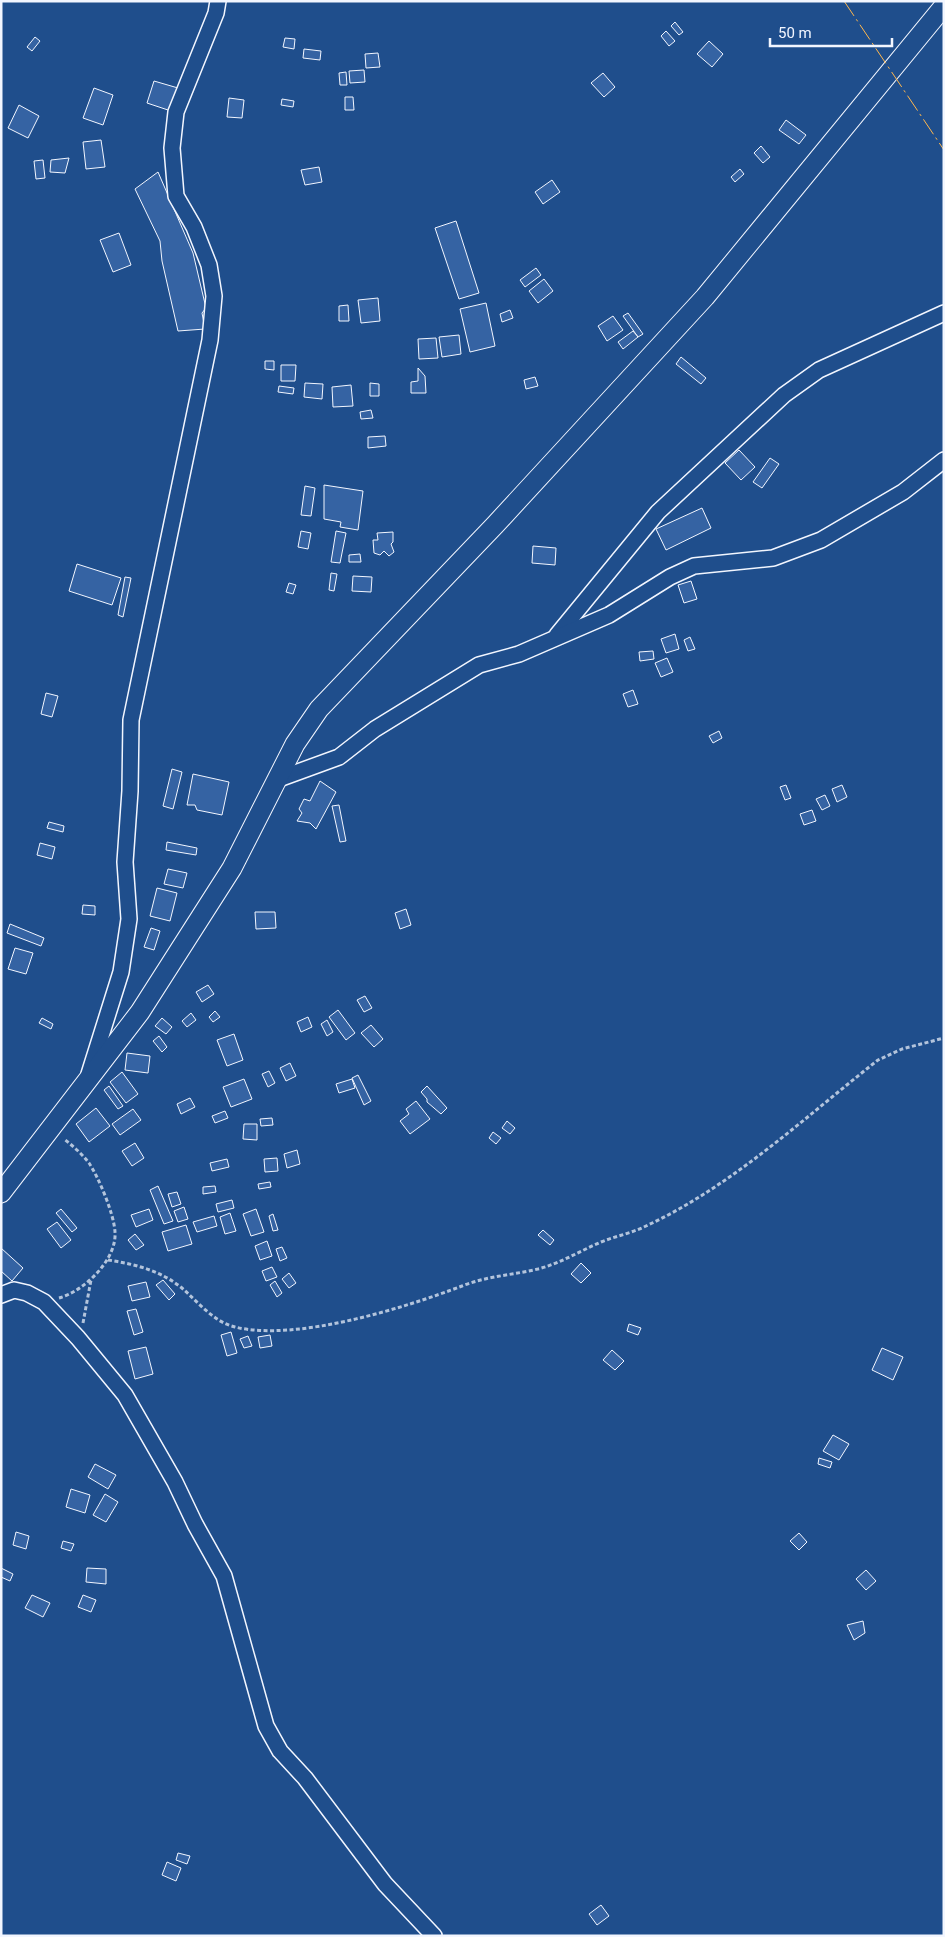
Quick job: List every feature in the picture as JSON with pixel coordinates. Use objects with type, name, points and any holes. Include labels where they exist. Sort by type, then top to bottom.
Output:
[{"type":"street","points":[[87,1081],[121,972],[129,918],[125,862],[130,791],[131,720],[210,340],[214,296],[209,265],[194,227],[176,196],[172,148],[176,112],[216,13],[218,1]]},
{"type":"street","points":[[1,1194],[140,1012],[232,868],[295,744],[319,709],[495,526],[705,297],[944,6]]},
{"type":"street","points":[[555,638],[658,512],[784,396],[819,370],[944,313]]},
{"type":"street","points":[[276,780],[339,757],[375,729],[478,665],[519,654],[609,614],[670,577],[694,566],[773,558],[821,540],[903,492],[944,460]]},
{"type":"street","points":[[1,1295],[14,1290],[27,1293],[44,1302],[78,1338],[125,1395],[175,1482],[195,1524],[224,1576],[266,1726],[280,1751],[305,1778],[385,1884],[434,1936]]},
{"type":"path","points":[[108,1260],[136,1264],[160,1274],[182,1288],[208,1313],[234,1327],[264,1331],[303,1330],[346,1320],[484,1279],[538,1269],[567,1259],[602,1242],[645,1227],[729,1177],[878,1060],[902,1049],[944,1038]]},
{"type":"path","points":[[44,1302],[70,1295],[91,1279],[108,1260],[116,1233],[110,1210],[89,1164],[64,1139],[55,1121]]},
{"type":"path","points":[[78,1338],[91,1279]]},
{"type":"building","points":[[675,22],[683,32],[679,35],[671,26]]},
{"type":"building","points":[[666,31],[675,41],[669,46],[661,36]]},
{"type":"building","points":[[35,37],[40,41],[32,51],[27,47]]},
{"type":"building","points":[[285,38],[295,39],[294,49],[283,47]]},
{"type":"building","points":[[709,41],[723,54],[712,67],[697,54]]},
{"type":"building","points":[[304,49],[321,51],[320,60],[303,58]]},
{"type":"building","points":[[378,53],[380,67],[366,68],[365,54]]},
{"type":"building","points":[[364,70],[365,82],[350,83],[349,71]]},
{"type":"building","points":[[346,72],[347,85],[340,85],[339,73]]},
{"type":"building","points":[[603,73],[615,87],[604,97],[591,83]]},
{"type":"building","points":[[154,81],[178,88],[171,111],[147,103]]},
{"type":"building","points":[[94,88],[113,95],[103,125],[83,118]]},
{"type":"building","points":[[345,97],[353,97],[354,110],[345,110]]},
{"type":"building","points":[[229,98],[244,100],[242,118],[227,117]]},
{"type":"building","points":[[282,99],[294,101],[293,107],[281,105]]},
{"type":"building","points":[[19,105],[39,116],[28,138],[8,128]]},
{"type":"building","points":[[786,120],[806,135],[799,144],[779,130]]},
{"type":"building","points":[[101,140],[105,167],[86,169],[83,142]]},
{"type":"building","points":[[761,146],[770,157],[763,163],[754,153]]},
{"type":"building","points":[[69,158],[65,173],[50,172],[51,160]]},
{"type":"building","points":[[43,160],[45,178],[36,179],[34,161]]},
{"type":"building","points":[[319,167],[322,182],[305,185],[301,170]]},
{"type":"building","points":[[740,169],[744,174],[735,182],[731,177]]},
{"type":"building","points":[[158,172],[193,253],[206,308],[202,313],[205,329],[178,331],[162,261],[160,241],[135,189]]},
{"type":"building","points":[[552,180],[560,192],[543,204],[535,192]]},
{"type":"building","points":[[456,221],[479,293],[459,299],[435,228]]},
{"type":"building","points":[[119,233],[131,265],[113,272],[100,240]]},
{"type":"building","points":[[536,268],[541,275],[525,287],[520,280]]},
{"type":"building","points":[[544,279],[553,291],[538,303],[529,291]]},
{"type":"building","points":[[378,298],[380,321],[361,323],[358,300]]},
{"type":"building","points":[[486,303],[495,346],[470,352],[460,309]]},
{"type":"building","points":[[348,305],[349,321],[339,321],[339,306]]},
{"type":"building","points":[[510,310],[513,318],[502,322],[500,314]]},
{"type":"building","points":[[628,313],[643,334],[638,337],[623,316]]},
{"type":"building","points":[[613,316],[623,330],[607,341],[598,326]]},
{"type":"building","points":[[633,331],[638,337],[623,349],[618,342]]},
{"type":"building","points":[[459,335],[461,354],[442,357],[439,337]]},
{"type":"building","points":[[436,338],[438,358],[419,359],[418,339]]},
{"type":"building","points":[[681,357],[706,378],[701,384],[676,364]]},
{"type":"building","points":[[265,361],[274,361],[274,370],[265,369]]},
{"type":"building","points":[[281,365],[296,365],[295,381],[281,381]]},
{"type":"building","points":[[418,368],[425,376],[426,393],[411,393],[411,382],[418,381]]},
{"type":"building","points":[[535,377],[538,386],[526,389],[524,380]]},
{"type":"building","points":[[305,383],[323,384],[322,399],[304,397]]},
{"type":"building","points":[[370,383],[379,384],[379,396],[370,396]]},
{"type":"building","points":[[351,385],[353,406],[333,407],[332,387]]},
{"type":"building","points":[[279,386],[294,388],[293,394],[278,392]]},
{"type":"building","points":[[371,410],[373,418],[361,419],[360,412]]},
{"type":"building","points":[[385,436],[386,446],[368,448],[368,437]]},
{"type":"building","points":[[739,450],[755,467],[741,480],[725,463]]},
{"type":"building","points":[[770,458],[779,464],[762,488],[753,482]]},
{"type":"building","points":[[324,485],[363,491],[358,530],[340,527],[341,522],[324,519]]},
{"type":"building","points":[[305,486],[315,488],[311,516],[301,515]]},
{"type":"building","points":[[702,508],[711,528],[666,550],[656,529]]},
{"type":"building","points":[[301,531],[311,533],[308,549],[298,547]]},
{"type":"building","points":[[336,531],[346,533],[340,563],[331,562]]},
{"type":"building","points":[[393,532],[393,542],[391,544],[394,552],[389,556],[384,551],[380,555],[374,553],[373,540],[378,540],[377,533]]},
{"type":"building","points":[[533,546],[556,548],[555,565],[532,563]]},
{"type":"building","points":[[360,554],[361,562],[349,562],[349,555]]},
{"type":"building","points":[[77,564],[121,578],[112,605],[69,591]]},
{"type":"building","points":[[331,573],[337,574],[334,591],[329,590]]},
{"type":"building","points":[[353,576],[372,577],[371,592],[352,591]]},
{"type":"building","points":[[125,577],[131,578],[123,617],[118,615]]},
{"type":"building","points":[[691,581],[697,599],[684,603],[678,585]]},
{"type":"building","points":[[289,583],[296,585],[293,594],[286,592]]},
{"type":"building","points":[[675,634],[679,649],[666,653],[661,639]]},
{"type":"building","points":[[690,637],[695,649],[688,651],[684,640]]},
{"type":"building","points":[[653,651],[654,659],[640,661],[639,652]]},
{"type":"building","points":[[667,658],[673,672],[661,677],[655,663]]},
{"type":"building","points":[[633,690],[638,704],[628,707],[623,694]]},
{"type":"building","points":[[46,693],[58,696],[52,717],[41,714]]},
{"type":"building","points":[[719,731],[722,738],[713,743],[709,736]]},
{"type":"building","points":[[172,769],[182,772],[173,809],[163,806]]},
{"type":"building","points":[[193,774],[229,782],[222,815],[197,810],[195,805],[187,805]]},
{"type":"building","points":[[320,781],[336,792],[316,829],[310,823],[297,821],[302,813],[299,809],[304,799],[310,801]]},
{"type":"building","points":[[786,785],[791,798],[785,800],[780,787]]},
{"type":"building","points":[[842,785],[847,797],[837,802],[832,789]]},
{"type":"building","points":[[825,795],[830,806],[822,810],[816,799]]},
{"type":"building","points":[[339,805],[346,841],[340,842],[332,806]]},
{"type":"building","points":[[812,810],[816,821],[804,825],[800,814]]},
{"type":"building","points":[[49,822],[64,826],[63,832],[47,828]]},
{"type":"building","points":[[167,842],[197,848],[196,855],[166,850]]},
{"type":"building","points":[[40,843],[55,847],[52,859],[37,855]]},
{"type":"building","points":[[168,869],[187,873],[183,888],[164,884]]},
{"type":"building","points":[[157,888],[177,893],[170,921],[150,916]]},
{"type":"building","points":[[83,905],[95,906],[95,915],[82,914]]},
{"type":"building","points":[[406,909],[411,925],[400,929],[395,913]]},
{"type":"building","points":[[255,912],[275,912],[276,928],[256,929]]},
{"type":"building","points":[[10,924],[44,938],[41,946],[7,933]]},
{"type":"building","points":[[151,928],[160,931],[154,950],[144,947]]},
{"type":"building","points":[[15,948],[33,953],[26,974],[8,969]]},
{"type":"building","points":[[208,985],[214,994],[202,1002],[196,992]]},
{"type":"building","points":[[365,996],[372,1008],[364,1012],[357,1000]]},
{"type":"building","points":[[338,1010],[355,1033],[346,1040],[329,1017]]},
{"type":"building","points":[[215,1011],[220,1017],[213,1022],[209,1017]]},
{"type":"building","points":[[191,1013],[196,1020],[187,1027],[182,1021]]},
{"type":"building","points":[[308,1017],[312,1027],[301,1032],[297,1022]]},
{"type":"building","points":[[42,1018],[53,1024],[51,1029],[39,1023]]},
{"type":"building","points":[[162,1018],[172,1027],[166,1034],[155,1026]]},
{"type":"building","points":[[327,1020],[333,1032],[327,1036],[321,1024]]},
{"type":"building","points":[[371,1025],[383,1039],[374,1047],[361,1033]]},
{"type":"building","points":[[234,1034],[243,1060],[227,1066],[217,1040]]},
{"type":"building","points":[[159,1036],[167,1047],[162,1052],[153,1041]]},
{"type":"building","points":[[127,1053],[150,1056],[148,1073],[125,1070]]},
{"type":"building","points":[[290,1063],[296,1076],[286,1081],[280,1068]]},
{"type":"building","points":[[269,1071],[275,1083],[268,1087],[262,1074]]},
{"type":"building","points":[[122,1072],[138,1094],[126,1103],[110,1082]]},
{"type":"building","points":[[358,1075],[371,1101],[364,1105],[352,1078]]},
{"type":"building","points":[[244,1079],[252,1099],[231,1107],[223,1087]]},
{"type":"building","points":[[352,1079],[355,1088],[339,1093],[336,1084]]},
{"type":"building","points":[[109,1086],[123,1106],[118,1109],[104,1090]]},
{"type":"building","points":[[427,1086],[447,1108],[441,1114],[427,1102],[427,1099],[421,1092]]},
{"type":"building","points":[[190,1098],[195,1107],[181,1114],[177,1104]]},
{"type":"building","points":[[416,1101],[430,1119],[410,1134],[400,1121],[409,1114],[406,1109]]},
{"type":"building","points":[[96,1108],[110,1126],[89,1142],[76,1124]]},
{"type":"building","points":[[133,1109],[141,1120],[120,1135],[112,1124]]},
{"type":"building","points":[[225,1111],[228,1118],[215,1123],[212,1116]]},
{"type":"building","points":[[272,1118],[273,1125],[261,1126],[260,1119]]},
{"type":"building","points":[[507,1121],[515,1128],[510,1134],[502,1128]]},
{"type":"building","points":[[244,1124],[257,1124],[257,1140],[243,1139]]},
{"type":"building","points":[[493,1132],[501,1138],[496,1144],[489,1138]]},
{"type":"building","points":[[135,1143],[144,1158],[132,1166],[122,1151]]},
{"type":"building","points":[[297,1150],[300,1164],[287,1168],[284,1154]]},
{"type":"building","points":[[277,1158],[278,1171],[265,1172],[264,1159]]},
{"type":"building","points":[[227,1159],[229,1167],[212,1171],[210,1163]]},
{"type":"building","points":[[270,1182],[271,1187],[259,1189],[258,1184]]},
{"type":"building","points":[[158,1186],[173,1221],[164,1224],[150,1190]]},
{"type":"building","points":[[215,1186],[216,1192],[203,1194],[203,1187]]},
{"type":"building","points":[[177,1192],[181,1204],[172,1207],[168,1194]]},
{"type":"building","points":[[232,1200],[234,1208],[218,1212],[216,1204]]},
{"type":"building","points":[[184,1207],[188,1219],[178,1222],[174,1211]]},
{"type":"building","points":[[61,1209],[77,1228],[72,1232],[56,1213]]},
{"type":"building","points":[[149,1209],[153,1220],[136,1227],[131,1215]]},
{"type":"building","points":[[256,1209],[264,1232],[251,1236],[243,1214]]},
{"type":"building","points":[[230,1213],[236,1231],[225,1234],[220,1217]]},
{"type":"building","points":[[273,1214],[278,1230],[273,1231],[269,1216]]},
{"type":"building","points":[[214,1216],[217,1226],[197,1232],[193,1222]]},
{"type":"building","points":[[57,1222],[71,1240],[61,1248],[47,1229]]},
{"type":"building","points":[[186,1225],[192,1244],[168,1251],[162,1232]]},
{"type":"building","points":[[543,1230],[554,1240],[550,1245],[538,1235]]},
{"type":"building","points":[[135,1234],[144,1245],[136,1250],[128,1240]]},
{"type":"building","points":[[267,1241],[272,1256],[260,1260],[255,1246]]},
{"type":"building","points":[[282,1247],[287,1258],[280,1261],[276,1249]]},
{"type":"building","points":[[1,1248],[23,1268],[12,1281],[1,1271]]},
{"type":"building","points":[[581,1263],[591,1273],[581,1283],[571,1274]]},
{"type":"building","points":[[272,1267],[277,1277],[266,1281],[262,1271]]},
{"type":"building","points":[[289,1273],[296,1283],[289,1288],[282,1279]]},
{"type":"building","points":[[163,1280],[175,1294],[169,1300],[156,1285]]},
{"type":"building","points":[[275,1281],[282,1293],[277,1297],[270,1285]]},
{"type":"building","points":[[146,1282],[150,1297],[132,1301],[128,1286]]},
{"type":"building","points":[[136,1309],[143,1332],[134,1335],[127,1311]]},
{"type":"building","points":[[629,1324],[641,1328],[638,1335],[627,1331]]},
{"type":"building","points":[[231,1332],[237,1353],[227,1356],[221,1335]]},
{"type":"building","points":[[270,1335],[272,1346],[260,1348],[258,1337]]},
{"type":"building","points":[[248,1336],[252,1346],[244,1348],[240,1339]]},
{"type":"building","points":[[146,1347],[153,1374],[135,1379],[128,1351]]},
{"type":"building","points":[[882,1348],[903,1357],[893,1380],[872,1370]]},
{"type":"building","points":[[612,1350],[624,1361],[615,1370],[603,1360]]},
{"type":"building","points":[[833,1435],[849,1444],[839,1460],[823,1451]]},
{"type":"building","points":[[819,1458],[832,1462],[830,1468],[818,1464]]},
{"type":"building","points":[[95,1464],[116,1475],[108,1489],[88,1477]]},
{"type":"building","points":[[71,1489],[90,1495],[85,1513],[66,1507]]},
{"type":"building","points":[[105,1494],[118,1502],[106,1522],[93,1515]]},
{"type":"building","points":[[16,1532],[29,1536],[26,1549],[13,1545]]},
{"type":"building","points":[[799,1533],[807,1542],[799,1550],[790,1541]]},
{"type":"building","points":[[63,1541],[74,1544],[71,1551],[61,1548]]},
{"type":"building","points":[[1,1568],[13,1574],[10,1581],[1,1577]]},
{"type":"building","points":[[87,1568],[106,1569],[106,1584],[86,1582]]},
{"type":"building","points":[[866,1570],[876,1581],[866,1590],[856,1579]]},
{"type":"building","points":[[32,1595],[50,1603],[43,1617],[25,1608]]},
{"type":"building","points":[[83,1595],[96,1600],[91,1612],[78,1607]]},
{"type":"building","points":[[863,1621],[865,1633],[854,1640],[847,1625]]},
{"type":"building","points":[[178,1853],[190,1856],[187,1864],[176,1860]]},
{"type":"building","points":[[167,1862],[181,1868],[176,1881],[162,1875]]},
{"type":"building","points":[[601,1905],[609,1916],[597,1925],[589,1914]]},
{"type":"power","points":[[844,1],[944,150]]}]
